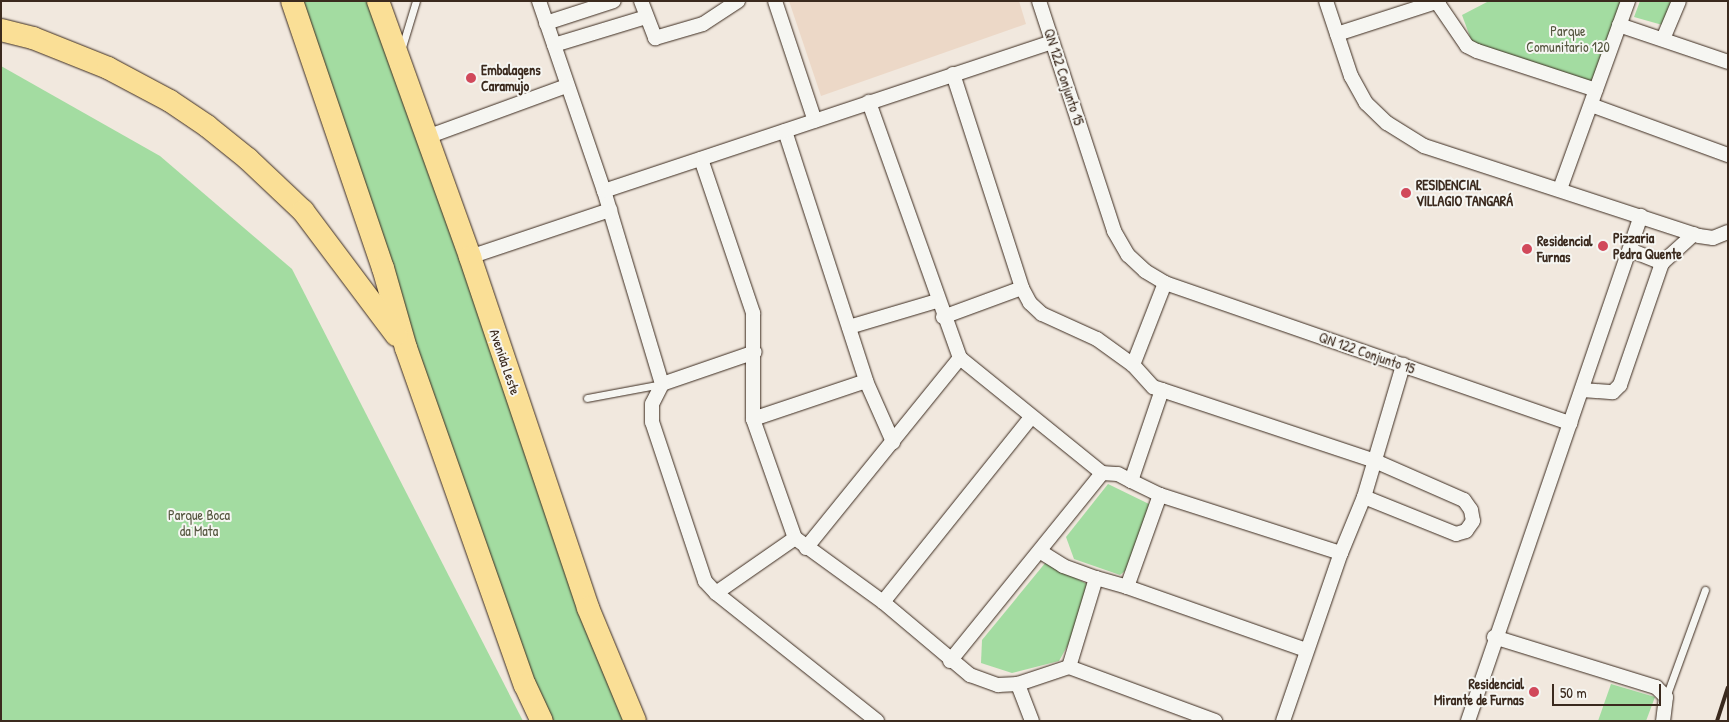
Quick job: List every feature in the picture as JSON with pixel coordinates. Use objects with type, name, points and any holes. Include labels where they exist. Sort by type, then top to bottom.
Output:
[{"type":"main road","points":[[292,1],[383,268],[406,348],[525,686],[542,721]]},
{"type":"main road","name":"Avenida Leste","points":[[378,1],[470,257],[588,608],[635,721]]},
{"type":"main road","points":[[1,30],[33,38],[108,68],[170,101],[207,126],[248,159],[303,211],[406,348]]},
{"type":"street","points":[[539,1],[566,86],[604,191],[662,384],[652,404],[652,422],[705,581],[716,593],[877,721]]},
{"type":"street","points":[[546,23],[614,1]]},
{"type":"street","points":[[641,1],[655,38],[703,24],[738,1]]},
{"type":"street","points":[[775,1],[815,121]]},
{"type":"street","name":"QN 122 Conjunto 15","points":[[1039,1],[1114,231],[1128,255],[1165,283],[1570,423]]},
{"type":"street","points":[[1326,1],[1351,76],[1366,103],[1387,123],[1424,146],[1694,234],[1713,238],[1728,232]]},
{"type":"street","points":[[1560,189],[1628,1]]},
{"type":"street","points":[[1663,39],[1679,1]]},
{"type":"street","points":[[1337,34],[1438,2],[1467,46],[1477,52],[1596,90]]},
{"type":"street","points":[[554,45],[646,17]]},
{"type":"street","points":[[1619,25],[1728,62]]},
{"type":"street","points":[[604,191],[1052,42]]},
{"type":"street","points":[[953,74],[1022,288],[1035,310],[1080,329],[1133,365],[1153,387],[1375,461],[1464,500],[1471,510],[1473,521],[1466,531],[1456,534],[1364,497]]},
{"type":"street","points":[[427,137],[566,86]]},
{"type":"street","points":[[870,102],[937,301],[960,358],[1102,473],[1118,474],[1160,495],[1341,552]]},
{"type":"street","points":[[1591,105],[1728,155]]},
{"type":"street","points":[[785,131],[866,381],[894,442]]},
{"type":"street","points":[[701,159],[753,313],[755,352],[753,419],[795,538],[806,548],[882,602],[950,661],[983,681],[998,685],[1018,684],[1069,667],[1216,721]]},
{"type":"street","points":[[470,257],[610,210]]},
{"type":"street","points":[[1468,721],[1494,637],[1582,390],[1641,216]]},
{"type":"street","points":[[1582,390],[1613,392],[1620,386],[1662,263],[1694,234]]},
{"type":"street","points":[[1630,250],[1662,263]]},
{"type":"street","points":[[1133,365],[1165,283]]},
{"type":"street","points":[[943,317],[1022,288]]},
{"type":"street","points":[[849,327],[937,301]]},
{"type":"street","points":[[662,384],[755,352]]},
{"type":"street","points":[[806,548],[894,442],[960,358]]},
{"type":"street","points":[[1283,721],[1341,552],[1364,497],[1403,366]]},
{"type":"street","points":[[753,419],[866,381]]},
{"type":"street","points":[[1131,481],[1162,390]]},
{"type":"street","points":[[882,602],[1031,417]]},
{"type":"street","points":[[950,661],[1041,552],[1102,473]]},
{"type":"street","points":[[1127,587],[1160,495]]},
{"type":"street","points":[[716,593],[795,538]]},
{"type":"street","points":[[1041,552],[1063,566],[1306,650]]},
{"type":"street","points":[[1069,667],[1096,578]]},
{"type":"street","points":[[1494,637],[1656,687],[1666,697],[1663,721]]},
{"type":"street","points":[[1018,684],[1032,721]]},
{"type":"lane","points":[[399,57],[417,2]]},
{"type":"lane","points":[[587,398],[662,384]]},
{"type":"lane","points":[[1666,697],[1706,590]]},
{"type":"shaded area","points":[[789,1],[1019,1],[1026,24],[821,96]]},
{"type":"green space","points":[[300,1],[381,1],[634,721],[544,721]]},
{"type":"green space","name":"Parque Comunitario 120","points":[[1489,1],[1623,1],[1592,88],[1473,45],[1462,15]]},
{"type":"green space","points":[[1640,1],[1677,1],[1666,26],[1634,17]]},
{"type":"green space","name":"Parque Boca da Mata","points":[[1,66],[160,156],[292,269],[523,721],[1,721]]},
{"type":"green space","points":[[1108,484],[1149,504],[1130,567],[1120,575],[1074,559],[1066,537]]},
{"type":"green space","points":[[1046,562],[1087,584],[1083,618],[1059,661],[1012,673],[981,663],[982,640]]},
{"type":"green space","points":[[1611,684],[1655,697],[1646,721],[1598,721]]},
{"type":"railway","points":[[1717,721],[1728,688]]},
{"type":"place","name":"Embalagens Caramujo","points":[[471,78]]},
{"type":"place","name":"RESIDENCIAL VILLAGIO TANGARÁ","points":[[1406,193]]},
{"type":"place","name":"Pizzaria Pedra Quente","points":[[1603,246]]},
{"type":"place","name":"Residencial Furnas","points":[[1527,249]]},
{"type":"place","name":"Residencial Mirante de Furnas","points":[[1534,692]]}]
